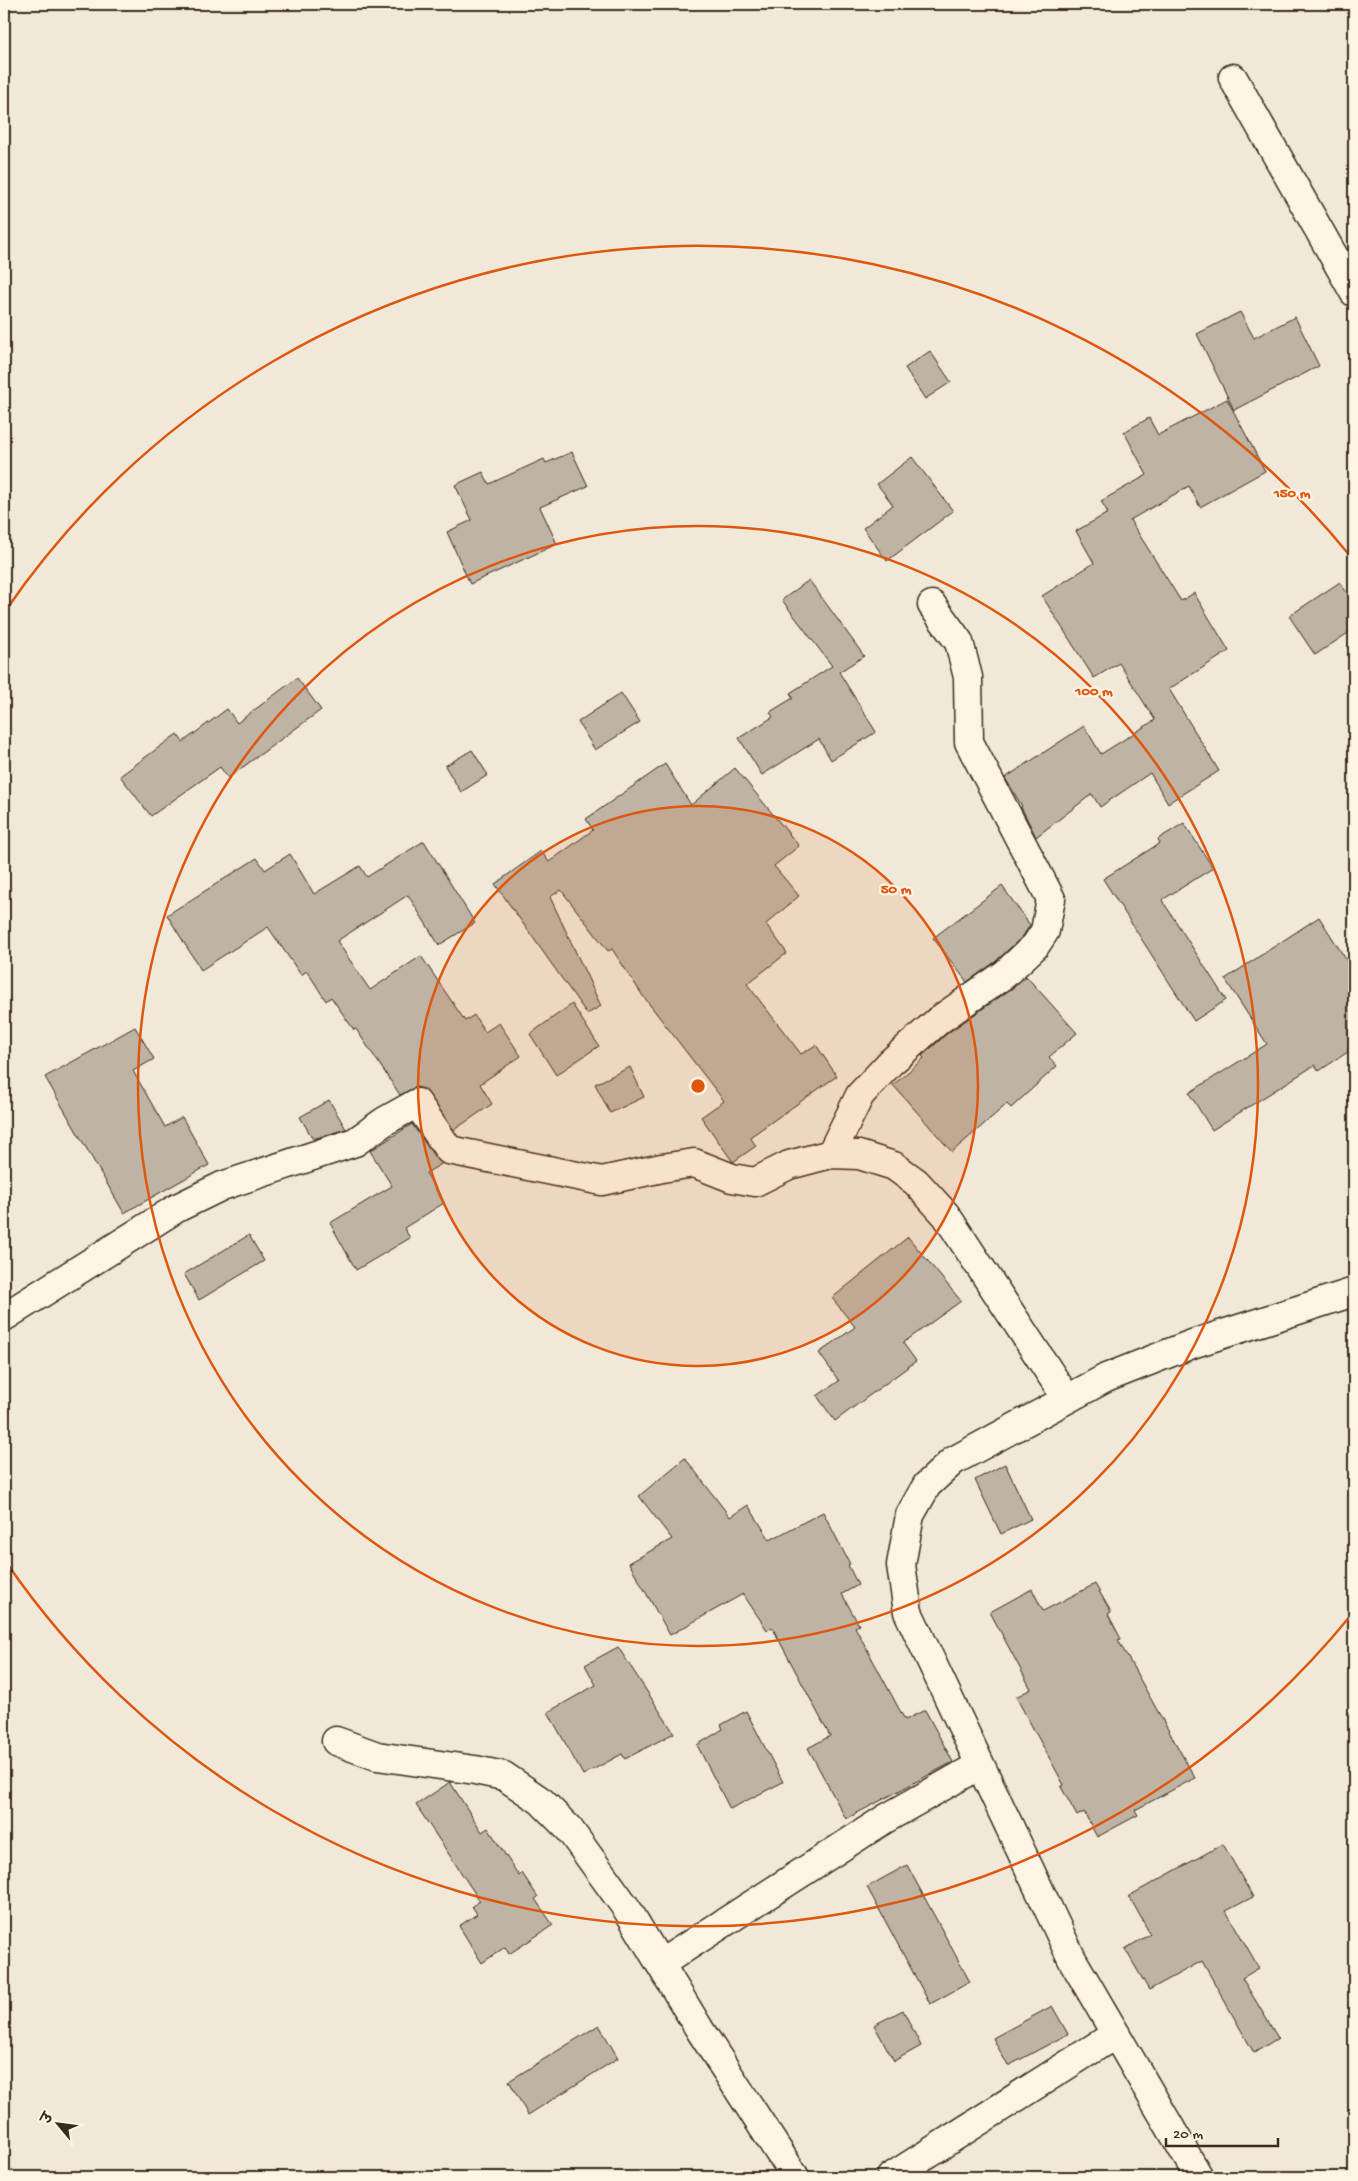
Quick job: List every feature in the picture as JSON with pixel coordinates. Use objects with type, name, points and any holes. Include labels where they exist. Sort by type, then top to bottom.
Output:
[{"type":"street","points":[[1233,78],[1354,292]]},
{"type":"street","points":[[831,1154],[860,1095],[891,1062],[940,1020],[1005,974],[1035,946],[1044,931],[1051,899],[969,742],[968,677],[958,642],[932,605]]},
{"type":"street","points":[[4,1316],[176,1208],[222,1186],[355,1142],[385,1121],[417,1103],[449,1150],[602,1181],[694,1163],[732,1178],[755,1182],[788,1165],[831,1154],[859,1155],[894,1166],[916,1182],[946,1215],[1067,1399]]},
{"type":"street","points":[[1200,2177],[1072,1959],[908,1612],[901,1565],[910,1515],[927,1485],[953,1461],[1106,1378],[1192,1344],[1354,1292]]},
{"type":"street","points":[[336,1741],[377,1756],[504,1776],[541,1801],[569,1829],[627,1909],[795,2177]]},
{"type":"street","points":[[660,1964],[885,1819],[980,1765]]},
{"type":"street","points":[[891,2177],[1116,2034]]},
{"type":"building","points":[[1240,312],[1254,338],[1295,317],[1319,366],[1234,410],[1197,334]]},
{"type":"building","points":[[930,351],[951,382],[925,399],[905,368]]},
{"type":"building","points":[[1227,399],[1265,471],[1200,507],[1189,486],[1130,520],[1181,601],[1194,593],[1229,651],[1169,689],[1219,771],[1168,803],[1150,773],[1100,807],[1092,794],[1036,837],[1022,806],[1005,778],[1084,726],[1101,754],[1155,720],[1119,663],[1094,678],[1042,596],[1094,563],[1076,531],[1108,513],[1101,501],[1147,475],[1124,432],[1149,418],[1158,435]]},
{"type":"building","points":[[572,452],[588,486],[540,507],[557,544],[470,584],[447,532],[472,520],[455,485],[483,472],[489,484],[544,459],[546,463]]},
{"type":"building","points":[[912,457],[953,511],[887,561],[863,528],[893,505],[877,484]]},
{"type":"building","points":[[809,580],[864,656],[839,672],[876,732],[831,760],[819,739],[762,775],[739,738],[773,717],[770,712],[793,698],[790,693],[832,666],[782,600]]},
{"type":"building","points":[[1340,582],[1354,604],[1354,629],[1315,655],[1289,616]]},
{"type":"building","points":[[297,678],[321,710],[228,778],[220,767],[151,816],[120,776],[177,734],[183,742],[227,709],[237,723]]},
{"type":"building","points":[[621,693],[640,722],[595,750],[578,722]]},
{"type":"building","points":[[472,750],[488,775],[461,792],[445,766]]},
{"type":"building","points":[[665,764],[691,805],[735,768],[799,846],[774,866],[799,896],[766,924],[787,953],[747,984],[801,1054],[816,1045],[837,1076],[750,1137],[756,1146],[733,1162],[701,1117],[724,1101],[643,996],[612,949],[608,951],[561,890],[550,897],[601,1006],[587,1014],[495,884],[541,851],[549,862],[593,830],[586,819]]},
{"type":"building","points":[[1184,823],[1213,868],[1162,900],[1226,1000],[1194,1021],[1103,879],[1160,843],[1158,839]]},
{"type":"building","points":[[424,841],[475,923],[439,945],[408,895],[337,941],[370,990],[421,956],[465,1021],[474,1015],[485,1032],[499,1023],[521,1056],[480,1084],[492,1104],[454,1130],[425,1089],[416,1087],[400,1095],[356,1029],[354,1030],[331,997],[326,1001],[307,971],[301,975],[268,927],[201,970],[167,915],[257,858],[265,870],[290,854],[314,894],[360,866],[367,877]]},
{"type":"building","points":[[1002,886],[1030,925],[1023,936],[995,962],[967,982],[933,938]]},
{"type":"building","points":[[1319,917],[1354,972],[1354,1048],[1319,1071],[1315,1065],[1212,1130],[1189,1093],[1267,1044],[1225,979]]},
{"type":"building","points":[[1026,976],[1077,1033],[1049,1057],[1057,1066],[1011,1108],[1007,1104],[952,1152],[893,1085],[924,1058],[922,1056],[949,1032],[1014,987]]},
{"type":"building","points":[[572,1004],[599,1046],[556,1075],[530,1034]]},
{"type":"building","points":[[135,1027],[154,1059],[133,1071],[165,1127],[182,1117],[209,1165],[124,1213],[45,1077]]},
{"type":"building","points":[[630,1067],[644,1097],[610,1113],[595,1084]]},
{"type":"building","points":[[329,1100],[346,1129],[313,1139],[300,1117]]},
{"type":"building","points":[[412,1124],[436,1159],[443,1163],[426,1173],[444,1203],[404,1228],[410,1238],[356,1270],[330,1223],[392,1186],[370,1151]]},
{"type":"building","points":[[249,1235],[264,1261],[199,1300],[184,1274]]},
{"type":"building","points":[[908,1237],[961,1301],[903,1343],[916,1361],[835,1421],[817,1396],[839,1381],[819,1353],[855,1327],[832,1298]]},
{"type":"building","points":[[685,1458],[730,1517],[748,1505],[770,1540],[823,1512],[850,1564],[848,1565],[858,1585],[842,1594],[859,1625],[855,1627],[905,1720],[925,1710],[953,1762],[846,1819],[808,1748],[830,1736],[772,1627],[767,1630],[743,1594],[670,1635],[629,1563],[672,1539],[639,1496]]},
{"type":"building","points":[[1005,1464],[1031,1519],[1001,1534],[975,1480]]},
{"type":"building","points":[[1095,1584],[1111,1612],[1108,1614],[1121,1639],[1118,1640],[1195,1778],[1135,1810],[1138,1815],[1097,1837],[1084,1812],[1077,1816],[1061,1787],[1064,1785],[1016,1697],[1031,1689],[990,1612],[1032,1589],[1043,1611]]},
{"type":"building","points":[[618,1647],[674,1733],[625,1759],[622,1754],[583,1775],[548,1712],[596,1685],[585,1665]]},
{"type":"building","points":[[746,1711],[783,1782],[730,1809],[697,1745],[723,1729],[721,1725]]},
{"type":"building","points":[[450,1782],[482,1832],[488,1828],[519,1876],[522,1873],[538,1897],[535,1899],[553,1925],[509,1954],[505,1947],[482,1963],[459,1926],[477,1914],[472,1906],[480,1901],[416,1805]]},
{"type":"building","points":[[1223,1844],[1253,1897],[1226,1911],[1259,1968],[1242,1978],[1278,2038],[1254,2053],[1202,1961],[1149,1990],[1125,1949],[1150,1934],[1129,1896]]},
{"type":"building","points":[[907,1865],[970,1982],[930,2004],[867,1887]]},
{"type":"building","points":[[1052,2006],[1068,2034],[1008,2066],[993,2038]]},
{"type":"building","points":[[903,2010],[921,2046],[894,2061],[874,2025]]},
{"type":"building","points":[[599,2025],[618,2058],[528,2115],[509,2081]]}]
